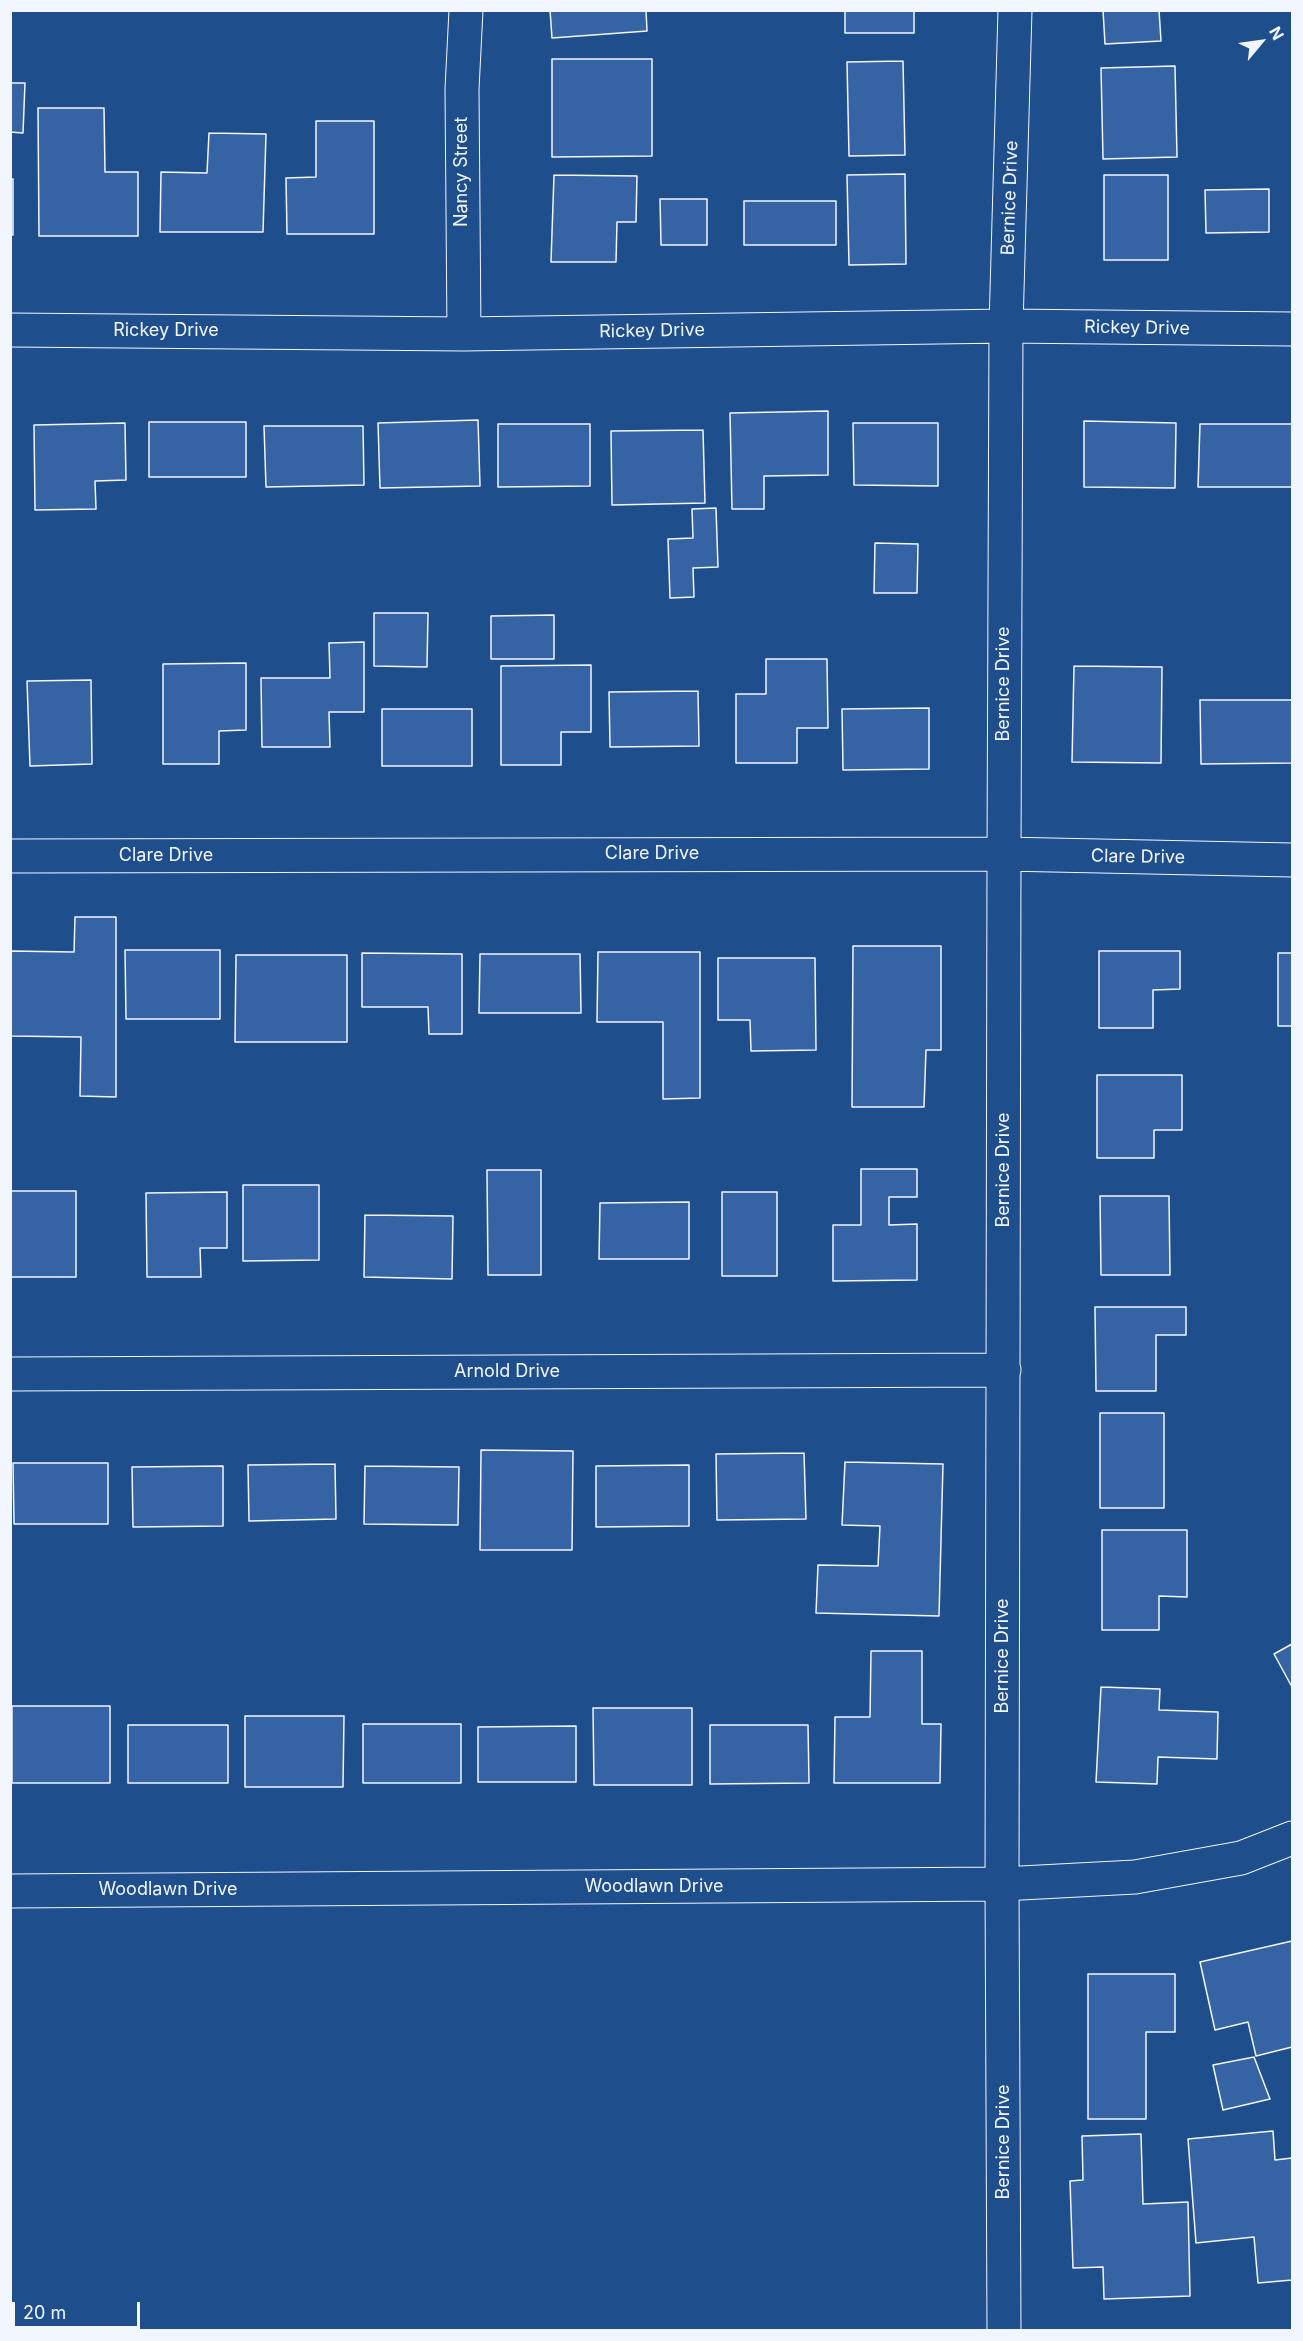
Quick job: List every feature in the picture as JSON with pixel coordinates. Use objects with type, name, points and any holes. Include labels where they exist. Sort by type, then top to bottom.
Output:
[{"type":"street","name":"Nancy Street","points":[[464,334],[462,89],[466,10]]},
{"type":"street","name":"Bernice Drive","points":[[1004,2331],[1002,1884],[1006,326],[1015,10]]},
{"type":"street","name":"Rickey Drive","points":[[10,330],[464,334],[1006,326],[1293,329]]},
{"type":"street","name":"Clare Drive","points":[[10,856],[1004,854],[1293,860]]},
{"type":"street","name":"Arnold Drive","points":[[10,1374],[1004,1370]]},
{"type":"street","name":"Woodlawn Drive","points":[[10,1891],[1002,1884],[1136,1877],[1242,1858],[1293,1838]]},
{"type":"building","points":[[550,10],[646,10],[647,31],[552,38]]},
{"type":"building","points":[[845,10],[914,10],[914,33],[845,33]]},
{"type":"building","points":[[1103,10],[1159,10],[1161,41],[1105,44]]},
{"type":"building","points":[[552,59],[652,59],[652,156],[552,157]]},
{"type":"building","points":[[903,61],[905,155],[849,156],[847,62]]},
{"type":"building","points":[[1175,66],[1177,157],[1103,159],[1101,68]]},
{"type":"building","points":[[10,83],[25,83],[23,133],[10,132]]},
{"type":"building","points":[[38,108],[104,108],[105,172],[138,172],[138,236],[39,236]]},
{"type":"building","points":[[316,121],[374,121],[374,234],[287,234],[286,178],[316,177]]},
{"type":"building","points":[[209,133],[266,134],[263,232],[160,232],[161,172],[207,173]]},
{"type":"building","points":[[905,174],[906,264],[849,265],[847,175]]},
{"type":"building","points":[[554,175],[637,176],[636,222],[617,222],[616,262],[551,262]]},
{"type":"building","points":[[1104,175],[1168,175],[1168,260],[1104,260]]},
{"type":"building","points":[[10,179],[13,179],[13,235],[10,235]]},
{"type":"building","points":[[1269,189],[1269,232],[1206,233],[1205,190]]},
{"type":"building","points":[[660,199],[707,199],[707,245],[661,245]]},
{"type":"building","points":[[744,201],[836,201],[836,245],[744,245]]},
{"type":"building","points":[[828,411],[828,475],[764,476],[764,509],[732,509],[730,413]]},
{"type":"building","points":[[478,420],[480,486],[380,488],[378,423]]},
{"type":"building","points":[[1084,421],[1176,423],[1175,488],[1084,487]]},
{"type":"building","points":[[149,422],[246,422],[246,477],[149,477]]},
{"type":"building","points":[[125,423],[126,480],[95,481],[96,509],[35,510],[34,425]]},
{"type":"building","points":[[853,423],[938,423],[938,486],[854,485]]},
{"type":"building","points":[[498,424],[590,424],[590,486],[498,487]]},
{"type":"building","points":[[1200,424],[1292,424],[1292,487],[1198,487]]},
{"type":"building","points":[[264,426],[363,426],[364,485],[266,487]]},
{"type":"building","points":[[703,430],[705,503],[612,505],[611,431]]},
{"type":"building","points":[[716,508],[718,567],[693,568],[694,597],[670,598],[668,539],[693,538],[692,509]]},
{"type":"building","points":[[875,543],[918,544],[917,593],[874,593]]},
{"type":"building","points":[[374,613],[428,613],[427,667],[374,666]]},
{"type":"building","points":[[554,615],[554,659],[491,659],[491,616]]},
{"type":"building","points":[[364,642],[364,712],[329,712],[330,747],[262,747],[261,678],[330,678],[329,643]]},
{"type":"building","points":[[766,659],[827,659],[828,728],[797,728],[797,763],[736,763],[736,694],[766,694]]},
{"type":"building","points":[[246,663],[246,730],[219,731],[219,764],[163,764],[163,664]]},
{"type":"building","points":[[591,665],[591,732],[561,732],[561,765],[501,765],[501,666]]},
{"type":"building","points":[[1074,666],[1162,667],[1161,763],[1072,762]]},
{"type":"building","points":[[91,680],[92,764],[30,766],[27,681]]},
{"type":"building","points":[[698,691],[699,746],[610,747],[609,692]]},
{"type":"building","points":[[1200,700],[1292,700],[1292,763],[1201,764]]},
{"type":"building","points":[[929,708],[929,769],[843,770],[842,709]]},
{"type":"building","points":[[382,709],[472,709],[472,766],[382,766]]},
{"type":"building","points":[[75,917],[116,917],[116,1097],[80,1096],[81,1037],[10,1036],[10,951],[74,952]]},
{"type":"building","points":[[853,946],[941,946],[941,1050],[926,1050],[924,1107],[852,1107]]},
{"type":"building","points":[[125,950],[220,950],[220,1019],[126,1019]]},
{"type":"building","points":[[1099,951],[1180,951],[1180,989],[1153,990],[1153,1028],[1099,1028]]},
{"type":"building","points":[[598,952],[700,952],[700,1098],[663,1099],[663,1022],[597,1022]]},
{"type":"building","points":[[362,953],[462,954],[462,1034],[429,1034],[428,1007],[362,1007]]},
{"type":"building","points":[[1278,953],[1292,953],[1292,1026],[1278,1026]]},
{"type":"building","points":[[480,954],[580,954],[581,1013],[479,1013]]},
{"type":"building","points":[[236,955],[347,955],[347,1042],[235,1042]]},
{"type":"building","points":[[718,958],[815,958],[816,1050],[751,1051],[750,1020],[718,1020]]},
{"type":"building","points":[[1097,1075],[1182,1075],[1182,1130],[1154,1130],[1154,1158],[1097,1158]]},
{"type":"building","points":[[861,1169],[917,1169],[917,1197],[889,1197],[889,1225],[917,1224],[917,1280],[833,1281],[833,1225],[861,1225]]},
{"type":"building","points":[[487,1170],[541,1170],[541,1275],[488,1275]]},
{"type":"building","points":[[243,1185],[319,1185],[319,1260],[243,1261]]},
{"type":"building","points":[[11,1191],[76,1191],[76,1277],[11,1277]]},
{"type":"building","points":[[227,1192],[227,1248],[200,1248],[201,1277],[147,1277],[146,1193]]},
{"type":"building","points":[[722,1192],[777,1192],[777,1276],[722,1276]]},
{"type":"building","points":[[1100,1196],[1169,1196],[1170,1275],[1101,1275]]},
{"type":"building","points":[[689,1202],[689,1259],[599,1259],[600,1203]]},
{"type":"building","points":[[365,1215],[453,1216],[452,1279],[364,1277]]},
{"type":"building","points":[[1095,1307],[1186,1307],[1186,1335],[1156,1335],[1156,1391],[1096,1391]]},
{"type":"building","points":[[1100,1413],[1164,1413],[1164,1508],[1100,1508]]},
{"type":"building","points":[[481,1450],[573,1451],[572,1550],[480,1550]]},
{"type":"building","points":[[804,1453],[806,1519],[717,1520],[716,1454]]},
{"type":"building","points":[[845,1462],[943,1464],[939,1616],[816,1613],[818,1565],[878,1566],[880,1526],[842,1525]]},
{"type":"building","points":[[13,1463],[108,1463],[108,1524],[14,1524]]},
{"type":"building","points":[[335,1464],[336,1519],[249,1521],[248,1465]]},
{"type":"building","points":[[689,1465],[689,1526],[596,1527],[596,1466]]},
{"type":"building","points":[[223,1466],[223,1526],[133,1527],[132,1467]]},
{"type":"building","points":[[365,1466],[459,1467],[458,1525],[364,1524]]},
{"type":"building","points":[[1102,1530],[1187,1530],[1187,1597],[1159,1596],[1159,1630],[1102,1630]]},
{"type":"building","points":[[1292,1644],[1292,1687],[1274,1654]]},
{"type":"building","points":[[871,1651],[922,1651],[922,1724],[941,1724],[940,1783],[834,1783],[835,1717],[870,1717]]},
{"type":"building","points":[[1101,1687],[1160,1689],[1159,1710],[1218,1712],[1217,1759],[1158,1757],[1157,1784],[1096,1782]]},
{"type":"building","points":[[12,1706],[110,1706],[110,1783],[12,1783]]},
{"type":"building","points":[[593,1708],[692,1708],[692,1785],[594,1785]]},
{"type":"building","points":[[245,1716],[344,1716],[343,1787],[245,1787]]},
{"type":"building","points":[[363,1724],[461,1724],[461,1783],[363,1783]]},
{"type":"building","points":[[128,1725],[228,1725],[228,1783],[128,1783]]},
{"type":"building","points":[[710,1725],[808,1725],[809,1783],[710,1784]]},
{"type":"building","points":[[576,1726],[576,1782],[478,1782],[478,1727]]},
{"type":"building","points":[[1292,1941],[1292,2047],[1256,2056],[1248,2022],[1215,2030],[1200,1962]]},
{"type":"building","points":[[1088,1974],[1175,1974],[1175,2032],[1146,2032],[1146,2119],[1088,2119]]},
{"type":"building","points":[[1254,2057],[1270,2099],[1223,2110],[1213,2065]]},
{"type":"building","points":[[1273,2131],[1275,2160],[1292,2158],[1292,2280],[1258,2283],[1254,2237],[1196,2243],[1188,2139]]},
{"type":"building","points":[[1141,2134],[1143,2204],[1188,2202],[1190,2296],[1104,2299],[1103,2267],[1073,2268],[1070,2181],[1083,2180],[1082,2136]]}]
